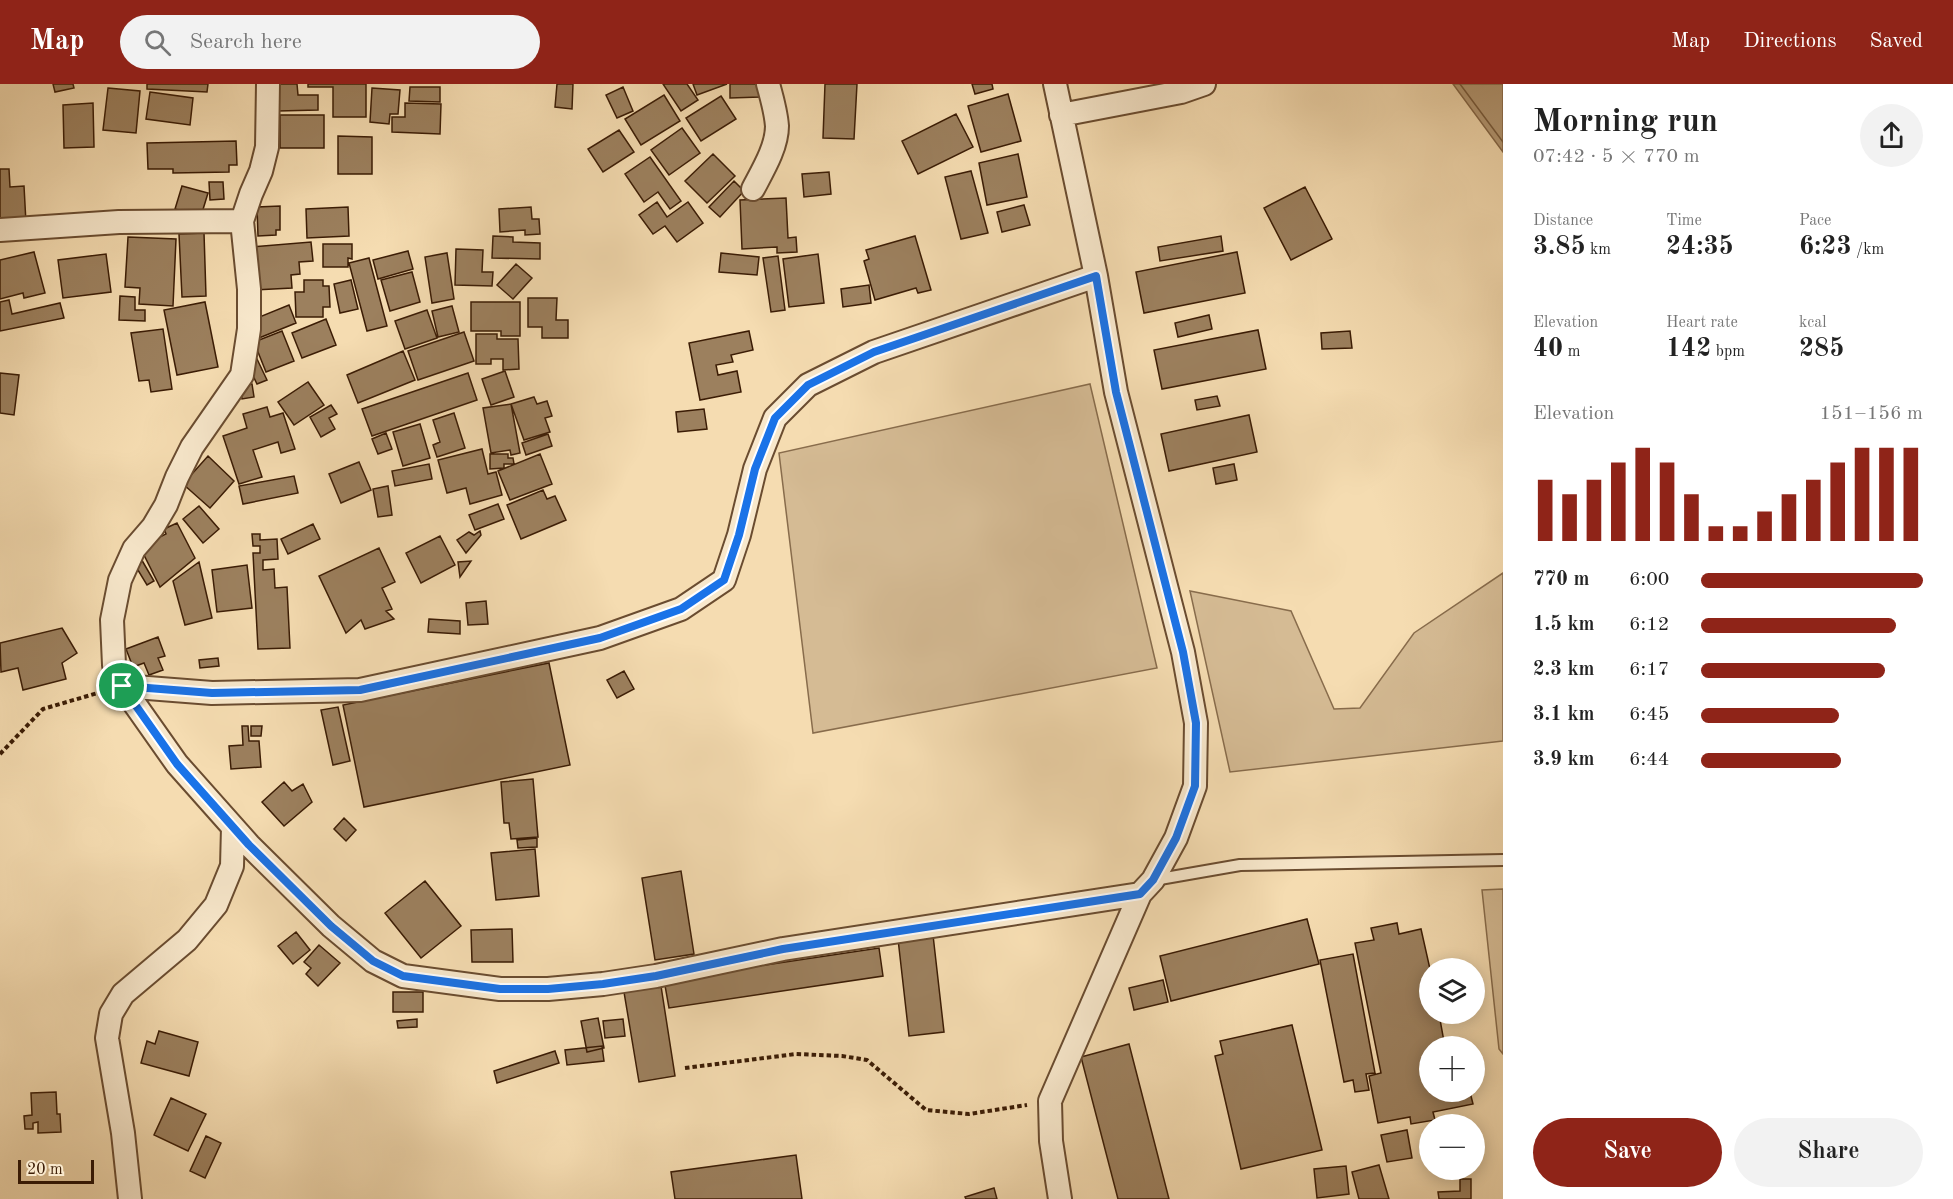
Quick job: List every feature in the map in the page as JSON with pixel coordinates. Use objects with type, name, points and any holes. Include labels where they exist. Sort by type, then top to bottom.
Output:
[{"type":"street","points":[[268,84],[267,147],[261,171],[242,221],[249,289],[249,329],[242,375],[192,447],[166,505],[153,527],[134,549],[120,580],[112,620],[114,665],[122,686],[177,764],[249,845],[331,926],[373,961],[403,976],[500,989],[548,989],[656,976],[783,949],[1146,887]]},
{"type":"street","points":[[753,189],[773,146],[777,129],[768,84]]},
{"type":"street","points":[[1055,84],[1096,276],[1116,392],[1183,652],[1196,723],[1195,786],[1176,838],[1146,887],[1050,1101],[1051,1142],[1060,1199]]},
{"type":"street","points":[[1061,115],[1181,92],[1204,84]]},
{"type":"street","points":[[0,230],[119,222],[242,221]]},
{"type":"street","points":[[122,686],[212,693],[360,690],[600,638],[681,609],[724,580],[739,535],[755,469],[775,418],[808,385],[874,352],[1096,276]]},
{"type":"street","points":[[130,1199],[123,1133],[107,1038],[111,1014],[123,994],[187,940],[216,905],[232,866],[233,827]]},
{"type":"lane","points":[[1146,887],[1240,865],[1503,860]]},
{"type":"path","points":[[0,754],[44,709],[122,686]]},
{"type":"path","points":[[685,1068],[796,1054],[842,1056],[867,1060],[926,1110],[969,1114],[1050,1101]]},
{"type":"shaded area","points":[[1090,384],[1157,668],[813,733],[779,453]]},
{"type":"shaded area","points":[[1503,573],[1503,741],[1230,772],[1190,591],[1291,611],[1334,709],[1360,708],[1414,633]]},
{"type":"shaded area","points":[[1503,889],[1503,1054],[1499,1049],[1482,890]]},
{"type":"water","points":[[1453,84],[1503,84],[1503,152]]},
{"type":"building","points":[[53,84],[73,84],[74,88],[55,92]]},
{"type":"building","points":[[147,84],[208,84],[207,92],[147,89]]},
{"type":"building","points":[[278,84],[297,84],[298,95],[318,95],[318,110],[278,111]]},
{"type":"building","points":[[308,84],[366,84],[366,117],[333,117],[333,87],[308,87]]},
{"type":"building","points":[[557,84],[573,84],[572,109],[555,107]]},
{"type":"building","points":[[663,84],[687,84],[698,100],[681,111]]},
{"type":"building","points":[[693,84],[727,84],[697,95]]},
{"type":"building","points":[[730,84],[759,84],[760,97],[730,98]]},
{"type":"building","points":[[825,84],[857,84],[854,139],[823,138]]},
{"type":"building","points":[[972,84],[992,84],[993,89],[975,94]]},
{"type":"building","points":[[410,87],[440,87],[440,102],[409,101]]},
{"type":"building","points":[[623,87],[633,111],[617,118],[606,95]]},
{"type":"building","points":[[108,88],[140,91],[136,133],[103,130]]},
{"type":"building","points":[[372,88],[400,90],[398,114],[390,114],[389,124],[370,122]]},
{"type":"building","points":[[150,92],[193,98],[190,125],[146,119]]},
{"type":"building","points":[[1008,94],[1021,141],[981,152],[968,106]]},
{"type":"building","points":[[664,95],[680,121],[641,145],[625,119]]},
{"type":"building","points":[[721,96],[736,119],[701,141],[686,118]]},
{"type":"building","points":[[93,103],[94,147],[64,148],[63,105]]},
{"type":"building","points":[[405,103],[441,104],[440,134],[392,132],[392,117],[405,117]]},
{"type":"building","points":[[956,114],[973,147],[918,174],[902,141]]},
{"type":"building","points":[[280,115],[324,115],[324,148],[280,148]]},
{"type":"building","points":[[682,128],[700,153],[669,175],[651,150]]},
{"type":"building","points":[[619,130],[634,152],[603,172],[588,149]]},
{"type":"building","points":[[338,136],[372,137],[372,174],[338,174]]},
{"type":"building","points":[[236,141],[237,165],[229,165],[229,172],[173,173],[173,169],[148,169],[147,143]]},
{"type":"building","points":[[713,154],[735,176],[707,203],[685,181]]},
{"type":"building","points":[[1018,154],[1027,197],[987,205],[979,163]]},
{"type":"building","points":[[650,157],[681,201],[670,209],[658,192],[644,202],[625,174]]},
{"type":"building","points":[[0,169],[9,169],[10,187],[24,186],[26,223],[0,224]]},
{"type":"building","points":[[971,171],[988,233],[961,239],[945,177]]},
{"type":"building","points":[[829,172],[831,194],[804,197],[802,174]]},
{"type":"building","points":[[734,181],[744,191],[720,217],[709,207]]},
{"type":"building","points":[[209,182],[223,182],[224,199],[210,200]]},
{"type":"building","points":[[182,186],[208,193],[201,216],[175,209]]},
{"type":"building","points":[[1305,187],[1332,239],[1291,260],[1264,208]]},
{"type":"building","points":[[786,198],[788,238],[796,237],[797,252],[777,253],[777,247],[742,249],[740,200]]},
{"type":"building","points":[[657,202],[667,217],[688,202],[703,223],[677,242],[665,226],[653,234],[639,215]]},
{"type":"building","points":[[1024,205],[1030,225],[1002,232],[997,212]]},
{"type":"building","points":[[280,206],[280,230],[276,230],[276,235],[258,236],[257,207]]},
{"type":"building","points":[[348,207],[349,236],[307,238],[306,209]]},
{"type":"building","points":[[531,207],[532,219],[539,219],[540,234],[525,235],[525,230],[500,232],[499,209]]},
{"type":"building","points":[[204,233],[206,296],[182,297],[179,234]]},
{"type":"building","points":[[493,236],[513,237],[513,242],[540,243],[540,259],[492,258]]},
{"type":"building","points":[[915,236],[931,290],[918,293],[916,288],[875,300],[864,261],[869,259],[866,250]]},
{"type":"building","points":[[1221,236],[1223,251],[1160,261],[1158,247]]},
{"type":"building","points":[[128,237],[176,239],[173,306],[139,304],[140,288],[125,287]]},
{"type":"building","points":[[311,242],[313,261],[299,262],[300,274],[291,275],[292,288],[254,290],[250,247]]},
{"type":"building","points":[[323,244],[352,244],[352,259],[348,258],[348,267],[323,267]]},
{"type":"building","points":[[456,249],[483,250],[482,272],[493,272],[492,286],[455,285]]},
{"type":"building","points":[[408,251],[413,269],[378,279],[373,260]]},
{"type":"building","points":[[34,252],[45,293],[24,298],[23,293],[0,299],[0,260]]},
{"type":"building","points":[[1237,252],[1245,293],[1144,313],[1136,272]]},
{"type":"building","points":[[447,253],[454,299],[432,303],[425,257]]},
{"type":"building","points":[[721,253],[759,257],[757,275],[719,272]]},
{"type":"building","points":[[106,254],[111,292],[63,298],[58,260]]},
{"type":"building","points":[[818,254],[824,303],[789,307],[783,259]]},
{"type":"building","points":[[778,256],[785,310],[771,312],[763,258]]},
{"type":"building","points":[[369,258],[387,326],[367,331],[349,263]]},
{"type":"building","points":[[516,264],[532,278],[513,299],[497,285]]},
{"type":"building","points":[[412,272],[420,302],[390,311],[381,280]]},
{"type":"building","points":[[304,280],[323,280],[323,286],[329,286],[330,307],[323,307],[323,317],[296,317],[295,292],[304,292]]},
{"type":"building","points":[[351,280],[358,309],[340,313],[334,284]]},
{"type":"building","points":[[869,285],[871,303],[843,307],[841,289]]},
{"type":"building","points":[[120,296],[135,297],[135,310],[145,310],[145,321],[119,320]]},
{"type":"building","points":[[528,298],[557,298],[556,320],[568,320],[568,338],[542,338],[542,327],[528,327]]},
{"type":"building","points":[[9,300],[12,314],[60,303],[64,318],[0,331],[0,302]]},
{"type":"building","points":[[205,302],[218,367],[177,375],[164,310]]},
{"type":"building","points":[[471,302],[520,302],[520,336],[501,336],[501,331],[471,331]]},
{"type":"building","points":[[289,305],[296,323],[259,338],[252,320]]},
{"type":"building","points":[[452,306],[459,332],[438,337],[432,311]]},
{"type":"building","points":[[427,310],[437,338],[405,349],[395,321]]},
{"type":"building","points":[[1209,315],[1212,329],[1178,337],[1175,323]]},
{"type":"building","points":[[326,319],[336,345],[302,358],[292,333]]},
{"type":"building","points":[[163,329],[172,389],[151,392],[149,380],[139,381],[131,333]]},
{"type":"building","points":[[1258,330],[1266,369],[1162,389],[1154,350]]},
{"type":"building","points":[[282,331],[294,361],[266,372],[254,342]]},
{"type":"building","points":[[749,331],[753,350],[731,355],[733,362],[716,365],[718,375],[737,371],[741,392],[700,400],[689,343]]},
{"type":"building","points":[[1350,331],[1352,348],[1322,349],[1321,333]]},
{"type":"building","points":[[464,332],[474,361],[418,380],[408,351]]},
{"type":"building","points":[[476,334],[497,334],[497,339],[518,339],[519,369],[503,370],[503,359],[491,359],[491,364],[476,364]]},
{"type":"building","points":[[403,351],[415,380],[358,403],[347,375]]},
{"type":"building","points":[[257,359],[267,380],[257,384],[247,363]]},
{"type":"building","points":[[505,371],[514,397],[491,405],[482,379]]},
{"type":"building","points":[[0,373],[19,375],[14,415],[0,413]]},
{"type":"building","points":[[468,373],[477,400],[372,436],[362,409]]},
{"type":"building","points":[[308,382],[324,405],[294,425],[278,402]]},
{"type":"building","points":[[252,384],[254,397],[242,399],[240,386]]},
{"type":"building","points":[[1217,396],[1220,406],[1197,410],[1195,400]]},
{"type":"building","points":[[534,397],[537,404],[547,401],[552,416],[545,418],[550,432],[524,440],[511,404]]},
{"type":"building","points":[[511,404],[520,453],[511,455],[510,450],[491,453],[483,408]]},
{"type":"building","points":[[331,405],[337,414],[329,418],[335,429],[321,437],[310,417]]},
{"type":"building","points":[[267,407],[270,417],[283,413],[295,449],[281,453],[278,442],[253,450],[262,477],[239,484],[223,436],[247,428],[243,414]]},
{"type":"building","points":[[704,409],[707,429],[678,432],[676,412]]},
{"type":"building","points":[[454,413],[465,448],[437,457],[433,445],[440,442],[433,420]]},
{"type":"building","points":[[1249,415],[1257,452],[1169,471],[1161,434]]},
{"type":"building","points":[[420,424],[430,458],[403,466],[393,432]]},
{"type":"building","points":[[386,433],[392,449],[378,454],[372,439]]},
{"type":"building","points":[[548,434],[552,446],[526,455],[522,443]]},
{"type":"building","points":[[482,449],[488,474],[496,472],[502,495],[470,504],[466,488],[447,493],[438,460]]},
{"type":"building","points":[[490,454],[508,454],[508,458],[513,458],[514,464],[504,464],[504,468],[490,469]]},
{"type":"building","points":[[540,454],[552,484],[510,500],[498,471]]},
{"type":"building","points":[[208,456],[234,481],[210,508],[183,484]]},
{"type":"building","points":[[359,462],[371,490],[341,503],[329,474]]},
{"type":"building","points":[[429,464],[432,479],[395,486],[392,471]]},
{"type":"building","points":[[1234,464],[1237,480],[1216,484],[1213,468]]},
{"type":"building","points":[[294,476],[298,493],[243,504],[239,486]]},
{"type":"building","points":[[388,486],[392,515],[378,517],[373,489]]},
{"type":"building","points":[[543,490],[547,499],[555,496],[566,520],[521,539],[507,505]]},
{"type":"building","points":[[498,504],[504,519],[475,530],[469,515]]},
{"type":"building","points":[[199,506],[219,529],[203,543],[183,519]]},
{"type":"building","points":[[177,523],[195,558],[160,587],[140,547],[166,534],[164,529]]},
{"type":"building","points":[[313,524],[320,539],[288,554],[281,539]]},
{"type":"building","points":[[480,531],[481,535],[466,553],[457,540],[469,532],[474,535]]},
{"type":"building","points":[[252,534],[260,534],[260,540],[277,539],[278,559],[263,560],[263,570],[274,569],[275,588],[287,587],[290,648],[258,649],[253,553],[260,553],[260,546],[253,546]]},
{"type":"building","points":[[440,536],[455,565],[421,583],[406,553]]},
{"type":"building","points":[[379,548],[395,582],[382,588],[392,609],[386,611],[394,619],[365,629],[361,620],[346,633],[319,576]]},
{"type":"building","points":[[140,557],[154,581],[147,585],[133,562]]},
{"type":"building","points":[[471,561],[460,577],[458,562]]},
{"type":"building","points":[[199,562],[212,618],[185,625],[173,581]]},
{"type":"building","points":[[247,565],[252,608],[217,612],[212,570]]},
{"type":"building","points":[[486,601],[488,624],[468,625],[466,603]]},
{"type":"building","points":[[429,619],[460,621],[460,634],[428,632]]},
{"type":"building","points":[[62,628],[77,653],[62,663],[66,679],[23,690],[18,668],[1,672],[0,643]]},
{"type":"building","points":[[158,637],[165,656],[158,658],[163,670],[149,675],[144,663],[133,667],[126,649]]},
{"type":"building","points":[[218,658],[219,666],[200,668],[199,660]]},
{"type":"building","points":[[549,663],[570,765],[364,807],[343,705]]},
{"type":"building","points":[[624,671],[634,689],[617,698],[607,680]]},
{"type":"building","points":[[338,707],[350,761],[333,765],[321,710]]},
{"type":"building","points":[[242,726],[248,726],[249,741],[259,741],[261,767],[231,769],[229,746],[243,745]]},
{"type":"building","points":[[251,726],[262,726],[261,736],[251,736]]},
{"type":"building","points":[[533,779],[538,837],[511,839],[509,823],[504,823],[501,782]]},
{"type":"building","points":[[284,782],[292,791],[303,784],[312,802],[284,826],[262,802]]},
{"type":"building","points":[[344,818],[356,830],[346,841],[334,829]]},
{"type":"building","points":[[537,838],[537,847],[518,848],[517,840]]},
{"type":"building","points":[[535,849],[539,896],[496,900],[491,853]]},
{"type":"building","points":[[681,871],[694,954],[655,960],[642,878]]},
{"type":"building","points":[[425,881],[461,926],[421,958],[385,913]]},
{"type":"building","points":[[1307,919],[1319,964],[1171,1001],[1160,956]]},
{"type":"building","points":[[1397,923],[1399,934],[1421,929],[1428,958],[1419,958],[1419,1024],[1441,1024],[1443,1036],[1419,1036],[1419,1102],[1472,1102],[1473,1104],[1433,1112],[1434,1114],[1419,1114],[1419,1123],[1411,1124],[1410,1117],[1378,1123],[1369,1076],[1381,1073],[1355,943],[1374,940],[1371,928]]},
{"type":"building","points":[[512,929],[513,962],[472,962],[471,930]]},
{"type":"building","points":[[296,932],[310,950],[293,964],[278,946]]},
{"type":"building","points":[[933,935],[944,1032],[909,1036],[898,939]]},
{"type":"building","points":[[319,945],[340,963],[318,986],[306,974],[311,968],[304,962]]},
{"type":"building","points":[[879,948],[883,976],[669,1008],[664,980]]},
{"type":"building","points":[[1353,954],[1375,1073],[1366,1074],[1369,1090],[1355,1092],[1353,1080],[1344,1082],[1320,960]]},
{"type":"building","points":[[1163,980],[1168,1002],[1134,1010],[1129,988]]},
{"type":"building","points":[[661,986],[675,1076],[639,1082],[624,992]]},
{"type":"building","points":[[393,992],[423,992],[423,1012],[393,1012]]},
{"type":"building","points":[[598,1018],[604,1048],[587,1052],[581,1021]]},
{"type":"building","points":[[417,1019],[417,1027],[398,1028],[397,1021]]},
{"type":"building","points":[[623,1019],[625,1036],[605,1038],[603,1021]]},
{"type":"building","points":[[1292,1025],[1322,1150],[1241,1169],[1215,1056],[1223,1054],[1220,1041]]},
{"type":"building","points":[[159,1031],[198,1042],[189,1076],[141,1063],[147,1041],[155,1044]]},
{"type":"building","points":[[1129,1044],[1169,1199],[1118,1199],[1081,1057]]},
{"type":"building","points":[[602,1046],[604,1061],[567,1065],[565,1050]]},
{"type":"building","points":[[555,1051],[559,1063],[497,1083],[494,1071]]},
{"type":"building","points":[[56,1092],[61,1132],[38,1133],[38,1122],[33,1123],[33,1129],[25,1129],[24,1116],[32,1115],[31,1093]]},
{"type":"building","points":[[171,1098],[206,1114],[188,1151],[154,1135]]},
{"type":"building","points":[[1407,1130],[1412,1158],[1387,1162],[1381,1135]]},
{"type":"building","points":[[206,1136],[221,1143],[205,1178],[190,1171]]},
{"type":"building","points":[[796,1155],[802,1199],[675,1199],[671,1172]]},
{"type":"building","points":[[1379,1165],[1389,1199],[1359,1199],[1352,1172]]},
{"type":"building","points":[[1346,1166],[1349,1194],[1317,1198],[1314,1169]]},
{"type":"building","points":[[1460,1180],[1471,1180],[1471,1199],[1439,1199],[1438,1192],[1460,1191]]},
{"type":"building","points":[[994,1188],[997,1199],[966,1199],[965,1197]]},
{"type":"route","points":[[1096,276],[1116,392],[1183,652],[1196,723],[1195,786],[1176,838],[1153,880],[1140,894],[783,949],[656,976],[603,984],[548,989],[500,989],[403,976],[373,961],[331,926],[249,845],[177,764],[122,686],[212,693],[360,690],[600,638],[681,609],[724,580],[739,535],[755,469],[775,418],[808,385],[874,352],[1096,276]]}]
